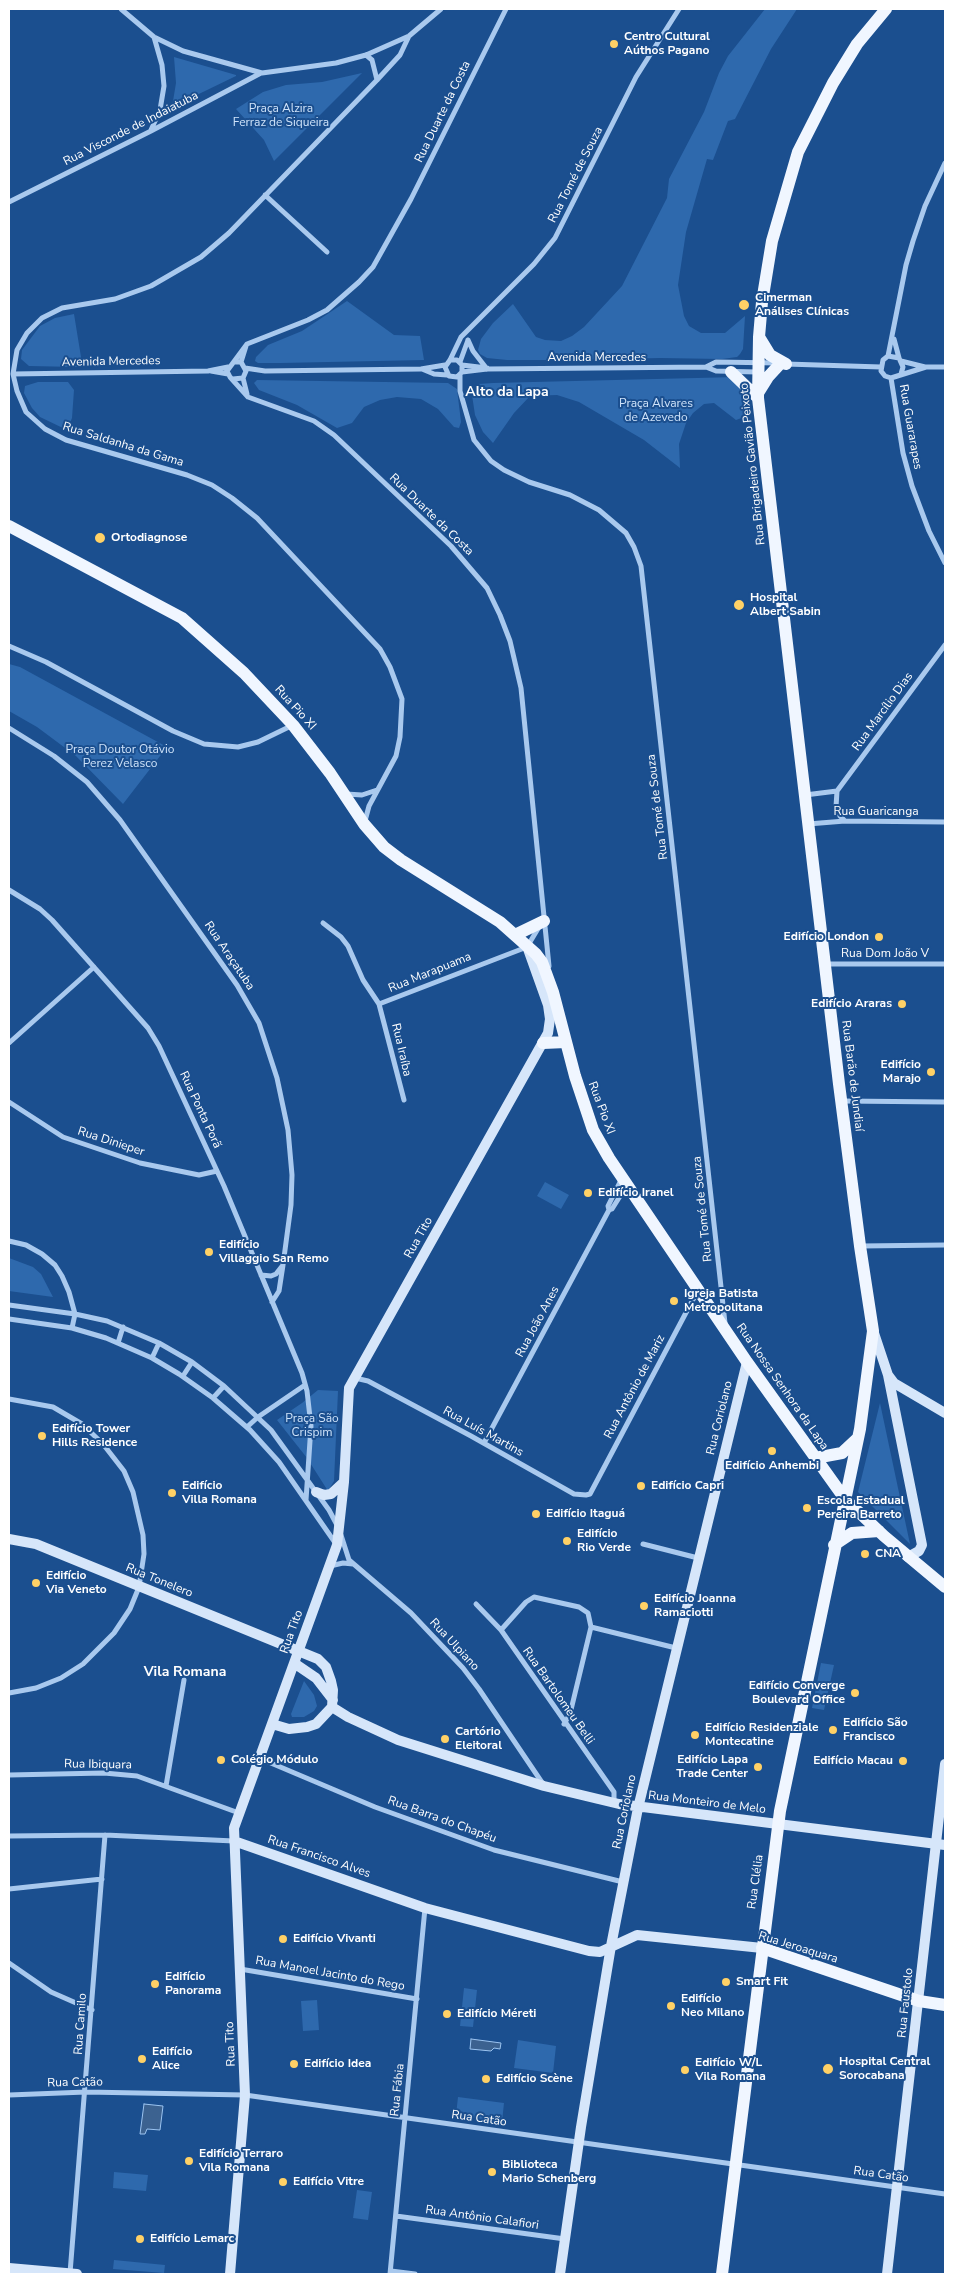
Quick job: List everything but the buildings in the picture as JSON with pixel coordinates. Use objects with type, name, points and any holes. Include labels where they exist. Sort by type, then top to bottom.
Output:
[{"type":"main road","name":"Rua Brigadeiro Gavião Peixoto","points":[[807,824],[758,396],[759,337],[762,302],[772,241],[798,152],[832,83],[857,44],[886,9]]},
{"type":"main road","points":[[731,372],[758,396],[768,377],[783,364],[770,355],[759,337]]},
{"type":"main road","name":"Rua Pio XI","points":[[9,526],[182,618],[244,673],[293,725],[345,794],[364,824],[392,854],[486,912],[515,934],[542,962],[593,1130],[625,1182],[698,1290]]},
{"type":"main road","name":"Rua Barão de Jundiaí","points":[[807,824],[841,1101],[873,1331],[857,1439]]},
{"type":"main road","points":[[515,934],[544,921]]},
{"type":"main road","points":[[543,1042],[566,1042]]},
{"type":"main road","name":"Rua Nossa Senhora da Lapa","points":[[698,1290],[845,1499],[908,1557]]},
{"type":"main road","points":[[815,1458],[842,1453],[857,1439]]},
{"type":"main road","name":"Rua Clélia","points":[[722,2274],[778,1824],[857,1439]]},
{"type":"main road","points":[[834,1545],[852,1532],[880,1531]]},
{"type":"main road","points":[[908,1557],[945,1587]]},
{"type":"main road","name":"Rua Jeroaquara","points":[[762,1948],[941,2007]]},
{"type":"street","points":[[121,9],[154,37],[191,53],[262,73],[336,64],[366,55],[409,36],[441,9]]},
{"type":"street","points":[[500,9],[501,16]]},
{"type":"street","name":"Rua Duarte da Costa","points":[[247,344],[308,320],[326,310],[359,282],[373,267],[411,199],[506,9]]},
{"type":"street","name":"Rua Tomé de Souza","points":[[450,360],[461,337],[534,264],[555,238],[636,77],[679,9]]},
{"type":"street","name":"Rua Saldanha da Gama","points":[[364,824],[369,806],[396,756],[400,737],[402,699],[390,667],[380,649],[256,518],[232,498],[212,485],[187,475],[66,440],[49,432],[34,421],[26,412],[17,392],[13,374],[17,350],[27,332],[42,318],[62,308],[115,299],[168,278],[208,251],[229,233],[377,80],[400,55],[409,36]]},
{"type":"street","points":[[151,131],[160,110],[164,86],[162,65],[154,37]]},
{"type":"street","points":[[366,55],[372,60],[377,80]]},
{"type":"street","name":"Rua Visconde de Indaiatuba","points":[[9,202],[262,73]]},
{"type":"street","points":[[945,163],[925,206],[913,241],[904,273],[888,356],[883,360],[881,367],[885,376],[891,378],[926,367],[945,367]]},
{"type":"street","points":[[265,195],[326,252]]},
{"type":"street","points":[[467,332],[473,351],[487,368]]},
{"type":"street","points":[[893,336],[903,367],[901,374]]},
{"type":"street","points":[[421,369],[454,378],[461,373],[461,364],[468,340]]},
{"type":"street","points":[[247,344],[228,367],[228,374],[248,397]]},
{"type":"street","points":[[240,362],[247,344]]},
{"type":"street","points":[[888,356],[926,367]]},
{"type":"street","points":[[240,362],[245,368],[265,371],[421,369],[445,365],[450,360],[456,359],[461,364]]},
{"type":"street","points":[[234,362],[240,362]]},
{"type":"street","name":"Avenida Mercedes","points":[[461,373],[487,368],[706,367],[716,362],[758,367]]},
{"type":"street","name":"Avenida Mercedes","points":[[461,364],[487,368]]},
{"type":"street","name":"Avenida Mercedes","points":[[706,367],[716,372],[731,372],[783,364],[881,367]]},
{"type":"street","points":[[445,365],[447,375]]},
{"type":"street","name":"Avenida Mercedes","points":[[208,371],[228,367]]},
{"type":"street","points":[[245,368],[244,376],[248,397]]},
{"type":"street","name":"Avenida Mercedes","points":[[13,374],[208,371],[228,374]]},
{"type":"street","points":[[233,379],[265,371]]},
{"type":"street","name":"Rua Tomé de Souza","points":[[461,373],[460,391],[474,440],[491,461],[522,479],[570,495],[600,510],[626,533],[641,566],[714,1210],[725,1330]]},
{"type":"street","name":"Rua Guararapes","points":[[891,378],[903,453],[912,486],[926,524],[945,563]]},
{"type":"street","name":"Rua Duarte da Costa","points":[[248,397],[314,421],[334,435],[451,546],[487,588],[510,641],[521,688],[550,984]]},
{"type":"street","name":"Rua Marcílio Dias","points":[[837,792],[945,645]]},
{"type":"street","points":[[10,647],[46,662],[173,731],[204,744],[238,747],[258,742],[293,725]]},
{"type":"street","name":"Rua Araçatuba","points":[[9,728],[54,756],[87,782],[120,820],[202,933],[237,985],[255,1016],[268,1046],[277,1078],[288,1130],[292,1175],[291,1205],[279,1291],[272,1302]]},
{"type":"street","points":[[345,794],[362,794],[377,790]]},
{"type":"street","points":[[804,795],[837,792],[836,807],[840,816],[845,821]]},
{"type":"street","name":"Rua Guaricanga","points":[[807,824],[845,821],[945,822]]},
{"type":"street","name":"Rua Ponta Porã","points":[[9,890],[40,908],[148,1028],[159,1046],[217,1171],[305,1385]]},
{"type":"street","points":[[527,946],[544,921]]},
{"type":"street","name":"Rua Marapuama","points":[[322,923],[341,937],[348,946],[363,980],[379,1004],[527,946]]},
{"type":"street","name":"Rua Pio XI","points":[[527,946],[542,983],[550,1013],[550,1026],[543,1042]]},
{"type":"street","name":"Rua Dom João V","points":[[824,964],[945,964]]},
{"type":"street","points":[[9,1043],[94,967]]},
{"type":"street","name":"Rua Iraíba","points":[[379,1004],[404,1100]]},
{"type":"street","name":"Rua Tito","points":[[230,2274],[245,2095],[234,1828],[337,1545],[344,1482],[348,1388],[543,1042]]},
{"type":"street","points":[[841,1101],[945,1102]]},
{"type":"street","name":"Rua Dinieper","points":[[9,1102],[64,1136],[140,1163],[199,1175],[217,1171]]},
{"type":"street","name":"Rua João Anes","points":[[484,1443],[625,1182]]},
{"type":"street","points":[[9,1241],[26,1245],[42,1254],[55,1266],[69,1292],[75,1314],[72,1328]]},
{"type":"street","points":[[860,1246],[945,1246]]},
{"type":"street","points":[[261,1275],[271,1276],[276,1274],[283,1265]]},
{"type":"street","name":"Rua Antônio de Mariz","points":[[590,1494],[698,1290]]},
{"type":"street","points":[[9,1305],[75,1314],[123,1327],[159,1343],[192,1362],[224,1386],[271,1430],[307,1478],[340,1530]]},
{"type":"street","points":[[9,1319],[72,1328],[118,1343],[152,1358],[183,1376],[247,1427],[279,1462],[337,1545]]},
{"type":"street","points":[[118,1343],[123,1327]]},
{"type":"street","points":[[873,1331],[888,1375],[922,1545],[919,1551],[908,1557]]},
{"type":"street","points":[[152,1358],[159,1343]]},
{"type":"street","points":[[183,1376],[192,1362]]},
{"type":"street","name":"Rua Coriolano","points":[[560,2274],[578,2143],[611,1946],[638,1808],[747,1362]]},
{"type":"street","name":"Rua Luís Martins","points":[[357,1374],[368,1382],[484,1443],[574,1494],[590,1494]]},
{"type":"street","points":[[888,1375],[894,1383],[945,1413]]},
{"type":"street","points":[[247,1427],[258,1416],[305,1385],[311,1426],[306,1500]]},
{"type":"street","points":[[213,1398],[224,1386]]},
{"type":"street","points":[[9,1399],[53,1407],[82,1424],[103,1444],[124,1471],[133,1492],[143,1535],[144,1554],[139,1587],[130,1609],[114,1633],[83,1664],[61,1678],[36,1688],[9,1693]]},
{"type":"street","points":[[316,1492],[324,1495],[331,1494],[344,1482]]},
{"type":"street","name":"Rua Ulpiano","points":[[340,1530],[347,1557],[411,1613],[463,1668],[479,1688],[544,1786]]},
{"type":"street","name":"Rua Tonelero","points":[[9,1539],[36,1544],[318,1658],[326,1667],[333,1690],[332,1704]]},
{"type":"street","points":[[643,1544],[698,1558]]},
{"type":"street","points":[[329,1566],[342,1563],[354,1564]]},
{"type":"street","points":[[501,1630],[526,1602],[534,1597],[584,1610],[590,1617],[591,1627],[570,1714],[564,1724]]},
{"type":"street","name":"Rua Bartolomeu Belli","points":[[476,1604],[501,1630],[564,1724],[614,1792],[614,1803]]},
{"type":"street","points":[[591,1627],[676,1648]]},
{"type":"street","points":[[272,1724],[289,1729],[316,1724],[332,1704],[316,1678],[294,1663]]},
{"type":"street","points":[[166,1786],[184,1680]]},
{"type":"street","name":"Rua Monteiro de Melo","points":[[332,1704],[348,1717],[398,1740],[544,1786],[614,1803],[638,1808],[940,1844]]},
{"type":"street","name":"Rua Barra do Chapéu","points":[[259,1758],[375,1807],[494,1850],[623,1882]]},
{"type":"street","name":"Rua Faustolo","points":[[887,2274],[919,2001],[940,1844],[945,1764]]},
{"type":"street","name":"Rua Ibiquara","points":[[9,1775],[117,1774],[137,1776],[240,1813]]},
{"type":"street","name":"Rua Francisco Alves","points":[[9,1836],[105,1835],[234,1841],[425,1908],[589,1952],[600,1952],[611,1946]]},
{"type":"street","name":"Rua Camilo","points":[[70,2274],[105,1835]]},
{"type":"street","points":[[9,1889],[102,1879]]},
{"type":"street","name":"Rua Fábia","points":[[390,2273],[425,1908]]},
{"type":"street","name":"Rua Jeroaquara","points":[[611,1946],[637,1935],[762,1948]]},
{"type":"street","points":[[9,1963],[51,1992],[92,2010]]},
{"type":"street","name":"Rua Manoel Jacinto do Rego","points":[[240,1969],[417,1999]]},
{"type":"street","name":"Rua Catão","points":[[9,2095],[86,2092],[245,2095],[945,2194]]},
{"type":"street","name":"Rua Antônio Calafiori","points":[[396,2216],[564,2239]]},
{"type":"street","points":[[9,2268],[77,2274]]},
{"type":"street","points":[[390,2273],[415,2274]]},
{"type":"green space","points":[[765,9],[797,9],[771,49],[735,119],[728,121],[713,160],[707,159],[686,232],[678,285],[684,316],[689,326],[701,333],[725,333],[745,316],[743,349],[740,354],[737,357],[722,359],[507,360],[487,358],[480,354],[478,350],[481,339],[493,323],[513,304],[536,337],[545,340],[561,341],[584,327],[622,286],[667,198],[669,179],[704,112],[719,73],[728,56]]},
{"type":"green space","points":[[174,57],[236,76],[172,107],[176,83]]},
{"type":"green space","name":"Praça Alzira Ferraz de Siqueira","points":[[362,73],[274,161],[264,140],[236,109],[263,92],[286,85],[322,82]]},
{"type":"green space","points":[[347,301],[394,335],[420,336],[424,360],[281,363],[258,363],[255,361],[256,357],[268,345],[302,331]]},
{"type":"green space","points":[[74,314],[81,357],[77,367],[29,366],[21,359],[22,350],[40,326],[55,318]]},
{"type":"green space","name":"Praça Alvares de Azevedo","points":[[737,377],[741,382],[747,416],[736,420],[714,403],[704,404],[693,413],[686,423],[679,444],[680,468],[644,440],[579,402],[557,395],[530,396],[514,413],[493,443],[483,432],[475,415],[472,395],[478,384]]},
{"type":"green space","points":[[257,380],[448,383],[457,389],[461,422],[459,428],[454,427],[438,409],[421,399],[397,397],[380,400],[364,407],[352,423],[337,428],[297,405],[259,390],[254,383]]},
{"type":"green space","points":[[38,382],[68,382],[74,390],[72,418],[67,430],[40,417],[32,408],[24,393],[25,386]]},
{"type":"green space","name":"Praça Doutor Otávio Perez Velasco","points":[[9,664],[20,667],[167,747],[123,804],[76,756],[37,727],[9,711]]},
{"type":"green space","points":[[545,1182],[569,1195],[561,1209],[537,1196]]},
{"type":"green space","points":[[9,1258],[33,1267],[41,1274],[53,1297],[9,1291]]},
{"type":"green space","name":"Praça São Crispim","points":[[318,1390],[338,1391],[334,1481],[328,1491],[307,1458],[277,1420]]},
{"type":"green space","points":[[880,1403],[898,1488],[910,1544],[858,1492]]},
{"type":"green space","points":[[821,1663],[834,1665],[824,1710],[812,1708]]},
{"type":"green space","points":[[304,1681],[314,1695],[317,1706],[314,1711],[304,1717],[292,1717],[291,1714]]},
{"type":"green space","points":[[464,1988],[477,1990],[473,2027],[460,2026]]},
{"type":"green space","points":[[317,2000],[319,2030],[303,2031],[301,2001]]},
{"type":"green space","points":[[518,2040],[556,2046],[553,2073],[514,2068]]},
{"type":"green space","points":[[458,2097],[504,2103],[502,2122],[456,2115]]},
{"type":"green space","points":[[114,2172],[148,2175],[146,2191],[113,2188]]},
{"type":"green space","points":[[357,2190],[372,2192],[368,2220],[353,2218]]},
{"type":"green space","points":[[114,2260],[165,2265],[164,2273],[113,2269]]},
{"type":"shaded area","points":[[471,2039],[501,2043],[500,2049],[494,2048],[491,2051],[470,2049]]},
{"type":"shaded area","points":[[144,2104],[163,2106],[160,2130],[147,2129],[145,2134],[140,2134]]},
{"type":"place","name":"Centro Cultural Aúthos Pagano","points":[[614,44]]},
{"type":"place","name":"Cimerman Análises Clínicas","points":[[744,305]]},
{"type":"place","name":"Ortodiagnose","points":[[100,538]]},
{"type":"place","name":"Hospital Albert Sabin","points":[[739,605]]},
{"type":"place","name":"Edifício London","points":[[879,937]]},
{"type":"place","name":"Edifício Araras","points":[[902,1004]]},
{"type":"place","name":"Edifício Marajo","points":[[931,1072]]},
{"type":"place","name":"Edifício Iranel","points":[[588,1193]]},
{"type":"place","name":"Edifício Villaggio San Remo","points":[[209,1252]]},
{"type":"place","name":"Igreja Batista Metropolitana","points":[[674,1301]]},
{"type":"place","name":"Edifício Tower Hills Residence","points":[[42,1436]]},
{"type":"place","name":"Edifício Anhembi","points":[[772,1451]]},
{"type":"place","name":"Edifício Capri","points":[[641,1486]]},
{"type":"place","name":"Edifício Villa Romana","points":[[172,1493]]},
{"type":"place","name":"Escola Estadual Pereira Barreto","points":[[807,1508]]},
{"type":"place","name":"Edifício Itaguá","points":[[536,1514]]},
{"type":"place","name":"Edifício Rio Verde","points":[[567,1541]]},
{"type":"place","name":"CNA","points":[[865,1554]]},
{"type":"place","name":"Edifício Via Veneto","points":[[36,1583]]},
{"type":"place","name":"Edifício Joanna Ramaciotti","points":[[644,1606]]},
{"type":"place","name":"Edifício Converge Boulevard Office","points":[[855,1693]]},
{"type":"place","name":"Edifício São Francisco","points":[[833,1730]]},
{"type":"place","name":"Edifício Residenziale Montecatine","points":[[695,1735]]},
{"type":"place","name":"Cartório Eleitoral","points":[[445,1739]]},
{"type":"place","name":"Colégio Módulo","points":[[221,1760]]},
{"type":"place","name":"Edifício Macau","points":[[903,1761]]},
{"type":"place","name":"Edifício Lapa Trade Center","points":[[758,1767]]},
{"type":"place","name":"Edifício Vivanti","points":[[283,1939]]},
{"type":"place","name":"Smart Fit","points":[[726,1982]]},
{"type":"place","name":"Edifício Panorama","points":[[155,1984]]},
{"type":"place","name":"Edifício Neo Milano","points":[[671,2006]]},
{"type":"place","name":"Edifício Méreti","points":[[447,2014]]},
{"type":"place","name":"Edifício Alice","points":[[142,2059]]},
{"type":"place","name":"Edifício Idea","points":[[294,2064]]},
{"type":"place","name":"Hospital Central Sorocabana","points":[[828,2069]]},
{"type":"place","name":"Edifício W/L Vila Romana","points":[[685,2070]]},
{"type":"place","name":"Edifício Scène","points":[[486,2079]]},
{"type":"place","name":"Edifício Terraro Vila Romana","points":[[189,2161]]},
{"type":"place","name":"Biblioteca Mario Schenberg","points":[[492,2172]]},
{"type":"place","name":"Edifício Vitre","points":[[283,2182]]},
{"type":"place","name":"Edifício Lemarc","points":[[140,2239]]},
{"type":"district","name":"Alto da Lapa","points":[[507,393]]},
{"type":"district","name":"Vila Romana","points":[[185,1673]]}]
